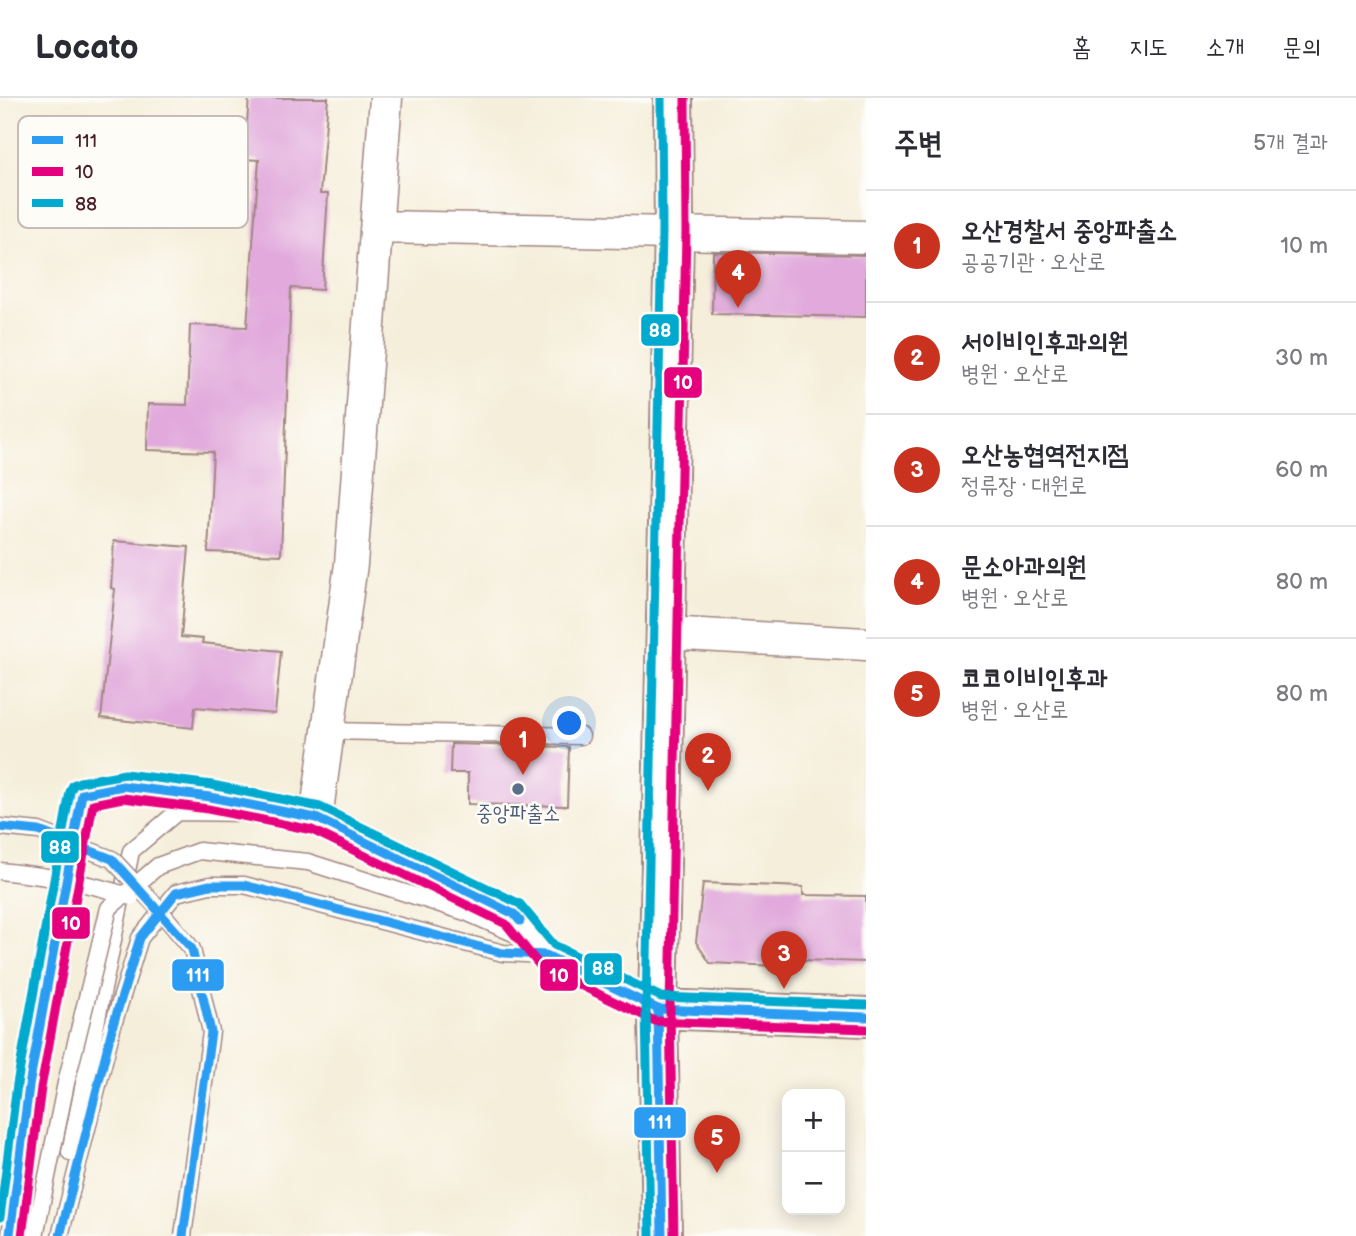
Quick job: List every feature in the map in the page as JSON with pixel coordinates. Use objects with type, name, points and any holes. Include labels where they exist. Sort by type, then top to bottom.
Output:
[{"type":"street","points":[[386,98],[351,564],[328,731],[303,816],[514,914],[542,950],[658,1009],[866,1017]]},
{"type":"street","points":[[662,1236],[658,1009],[674,231],[673,98]]},
{"type":"street","points":[[378,227],[866,237]]},
{"type":"street","points":[[665,633],[866,644]]},
{"type":"lane","points":[[328,731],[581,736]]},
{"type":"lane","points":[[10,1236],[29,1086],[82,794],[122,786],[210,797],[303,816]]},
{"type":"lane","points":[[59,1236],[60,1201],[131,851],[177,812],[303,816]]},
{"type":"lane","points":[[0,827],[39,831],[112,859],[192,949],[211,1032],[183,1236]]},
{"type":"lane","points":[[34,1236],[66,1083],[109,908],[158,866],[199,852],[308,862],[468,913],[542,950]]},
{"type":"lane","points":[[0,871],[95,885],[156,906]]},
{"type":"lane","points":[[59,1236],[113,1025],[140,938],[176,893],[210,885],[244,886],[503,953],[542,950]]},
{"type":"building","points":[[249,98],[328,98],[320,194],[328,194],[322,290],[291,288],[281,555],[208,552],[213,452],[147,450],[148,404],[187,405],[190,325],[247,327],[259,160],[248,159]]},
{"type":"building","points":[[713,252],[866,255],[866,317],[712,314]]},
{"type":"building","points":[[114,541],[189,547],[181,637],[203,639],[202,643],[281,651],[275,714],[195,707],[193,728],[101,718],[115,589],[111,588]]},
{"type":"building","name":"중앙파출소","points":[[451,744],[569,747],[567,806],[468,804],[468,773],[450,773]]},
{"type":"building","points":[[703,883],[803,887],[803,895],[866,896],[866,962],[800,960],[799,967],[710,963],[696,942]]},
{"type":"transit line","name":"88","points":[[650,1236],[646,1009],[662,231],[661,98]]},
{"type":"transit line","name":"10","points":[[674,1236],[670,1009],[686,231],[685,98]]},
{"type":"transit line","name":"88","points":[[0,1217],[17,1084],[70,792],[73,785],[80,782],[125,774],[212,785],[320,807],[520,904],[554,945],[661,997],[866,1005]]},
{"type":"transit line","name":"111","points":[[10,1234],[29,1086],[82,794],[123,786],[210,797],[316,818],[514,914],[520,921]]},
{"type":"transit line","name":"10","points":[[22,1236],[41,1088],[93,804],[123,798],[208,809],[312,830],[506,924],[540,966],[655,1021],[866,1029]]},
{"type":"transit line","name":"111","points":[[0,827],[39,831],[112,859],[192,949],[211,1032],[183,1236]]},
{"type":"transit line","name":"111","points":[[60,1236],[113,1025],[140,938],[176,893],[210,885],[244,885],[503,953],[546,955],[658,1009],[866,1017]]},
{"type":"transit line","name":"111","points":[[658,1009],[662,1236]]},
{"type":"place","name":"문소아과의원","points":[[738,308]]},
{"type":"place","name":"오산경찰서 중앙파출소","points":[[523,775]]},
{"type":"place","name":"중앙파출소","points":[[518,789]]},
{"type":"place","name":"서이비인후과의원","points":[[708,791]]},
{"type":"place","name":"오산농협역전지점","points":[[784,989]]},
{"type":"place","name":"코코이비인후과","points":[[717,1173]]}]
